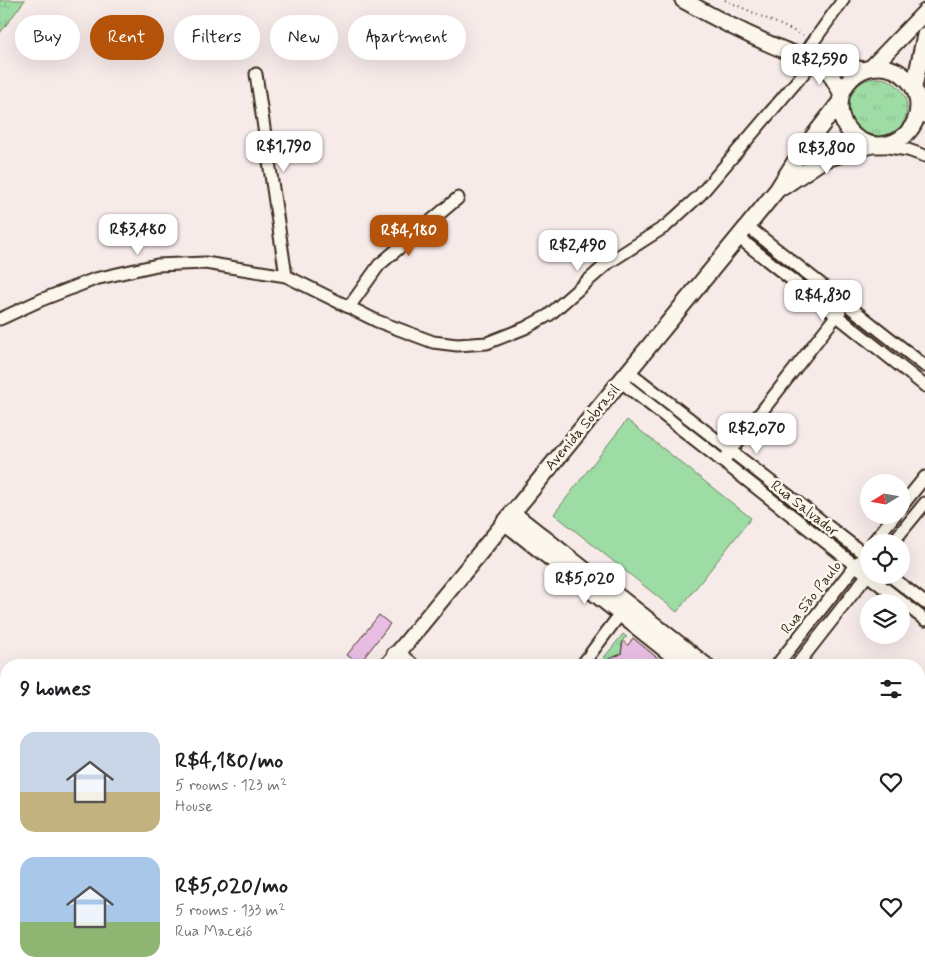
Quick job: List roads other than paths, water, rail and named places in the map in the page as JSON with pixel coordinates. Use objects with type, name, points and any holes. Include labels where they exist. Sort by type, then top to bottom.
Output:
[{"type":"main road","points":[[683,0],[749,35],[813,60],[867,69],[891,69],[900,73],[914,87],[922,111],[912,128],[894,143],[877,145],[854,136],[847,129],[843,120],[841,98],[847,84],[867,69],[925,12]]},
{"type":"main road","points":[[914,87],[925,35]]},
{"type":"main road","points":[[813,60],[841,98]]},
{"type":"main road","name":"Avenida Sobrasil","points":[[398,659],[508,517],[777,190],[801,152],[841,98]]},
{"type":"main road","name":"Avenida Sobrasil","points":[[777,190],[823,160],[877,145]]},
{"type":"street","points":[[0,320],[41,300],[95,278],[157,265],[205,264],[286,276],[377,320],[433,342],[457,345],[487,343],[525,328],[549,315],[608,263],[666,226],[700,195],[813,60],[814,40],[844,0]]},
{"type":"street","points":[[256,74],[286,276]]},
{"type":"street","points":[[877,145],[908,150],[925,156]]},
{"type":"street","points":[[349,307],[379,265],[458,198]]},
{"type":"street","points":[[743,232],[846,304],[925,366]]},
{"type":"street","points":[[743,232],[837,316],[924,382]]},
{"type":"street","points":[[723,462],[846,304]]},
{"type":"street","name":"Rua Salvador","points":[[624,376],[731,451],[860,549]]},
{"type":"street","name":"Rua Salvador","points":[[624,376],[723,462],[860,569]]},
{"type":"street","points":[[910,496],[925,477]]},
{"type":"street","points":[[900,534],[921,508]]},
{"type":"street","points":[[508,517],[624,609],[694,659]]},
{"type":"street","points":[[814,534],[823,522]]},
{"type":"street","points":[[880,534],[888,524]]},
{"type":"street","name":"Rua São Paulo","points":[[784,659],[860,561]]},
{"type":"street","name":"Rua São Paulo","points":[[802,659],[860,584]]},
{"type":"street","name":"Rua Salvador","points":[[880,584],[925,620]]},
{"type":"street","points":[[901,584],[924,602],[914,612]]},
{"type":"street","points":[[822,608],[835,617]]},
{"type":"street","points":[[586,659],[624,609]]},
{"type":"street","points":[[624,609],[678,659]]}]
